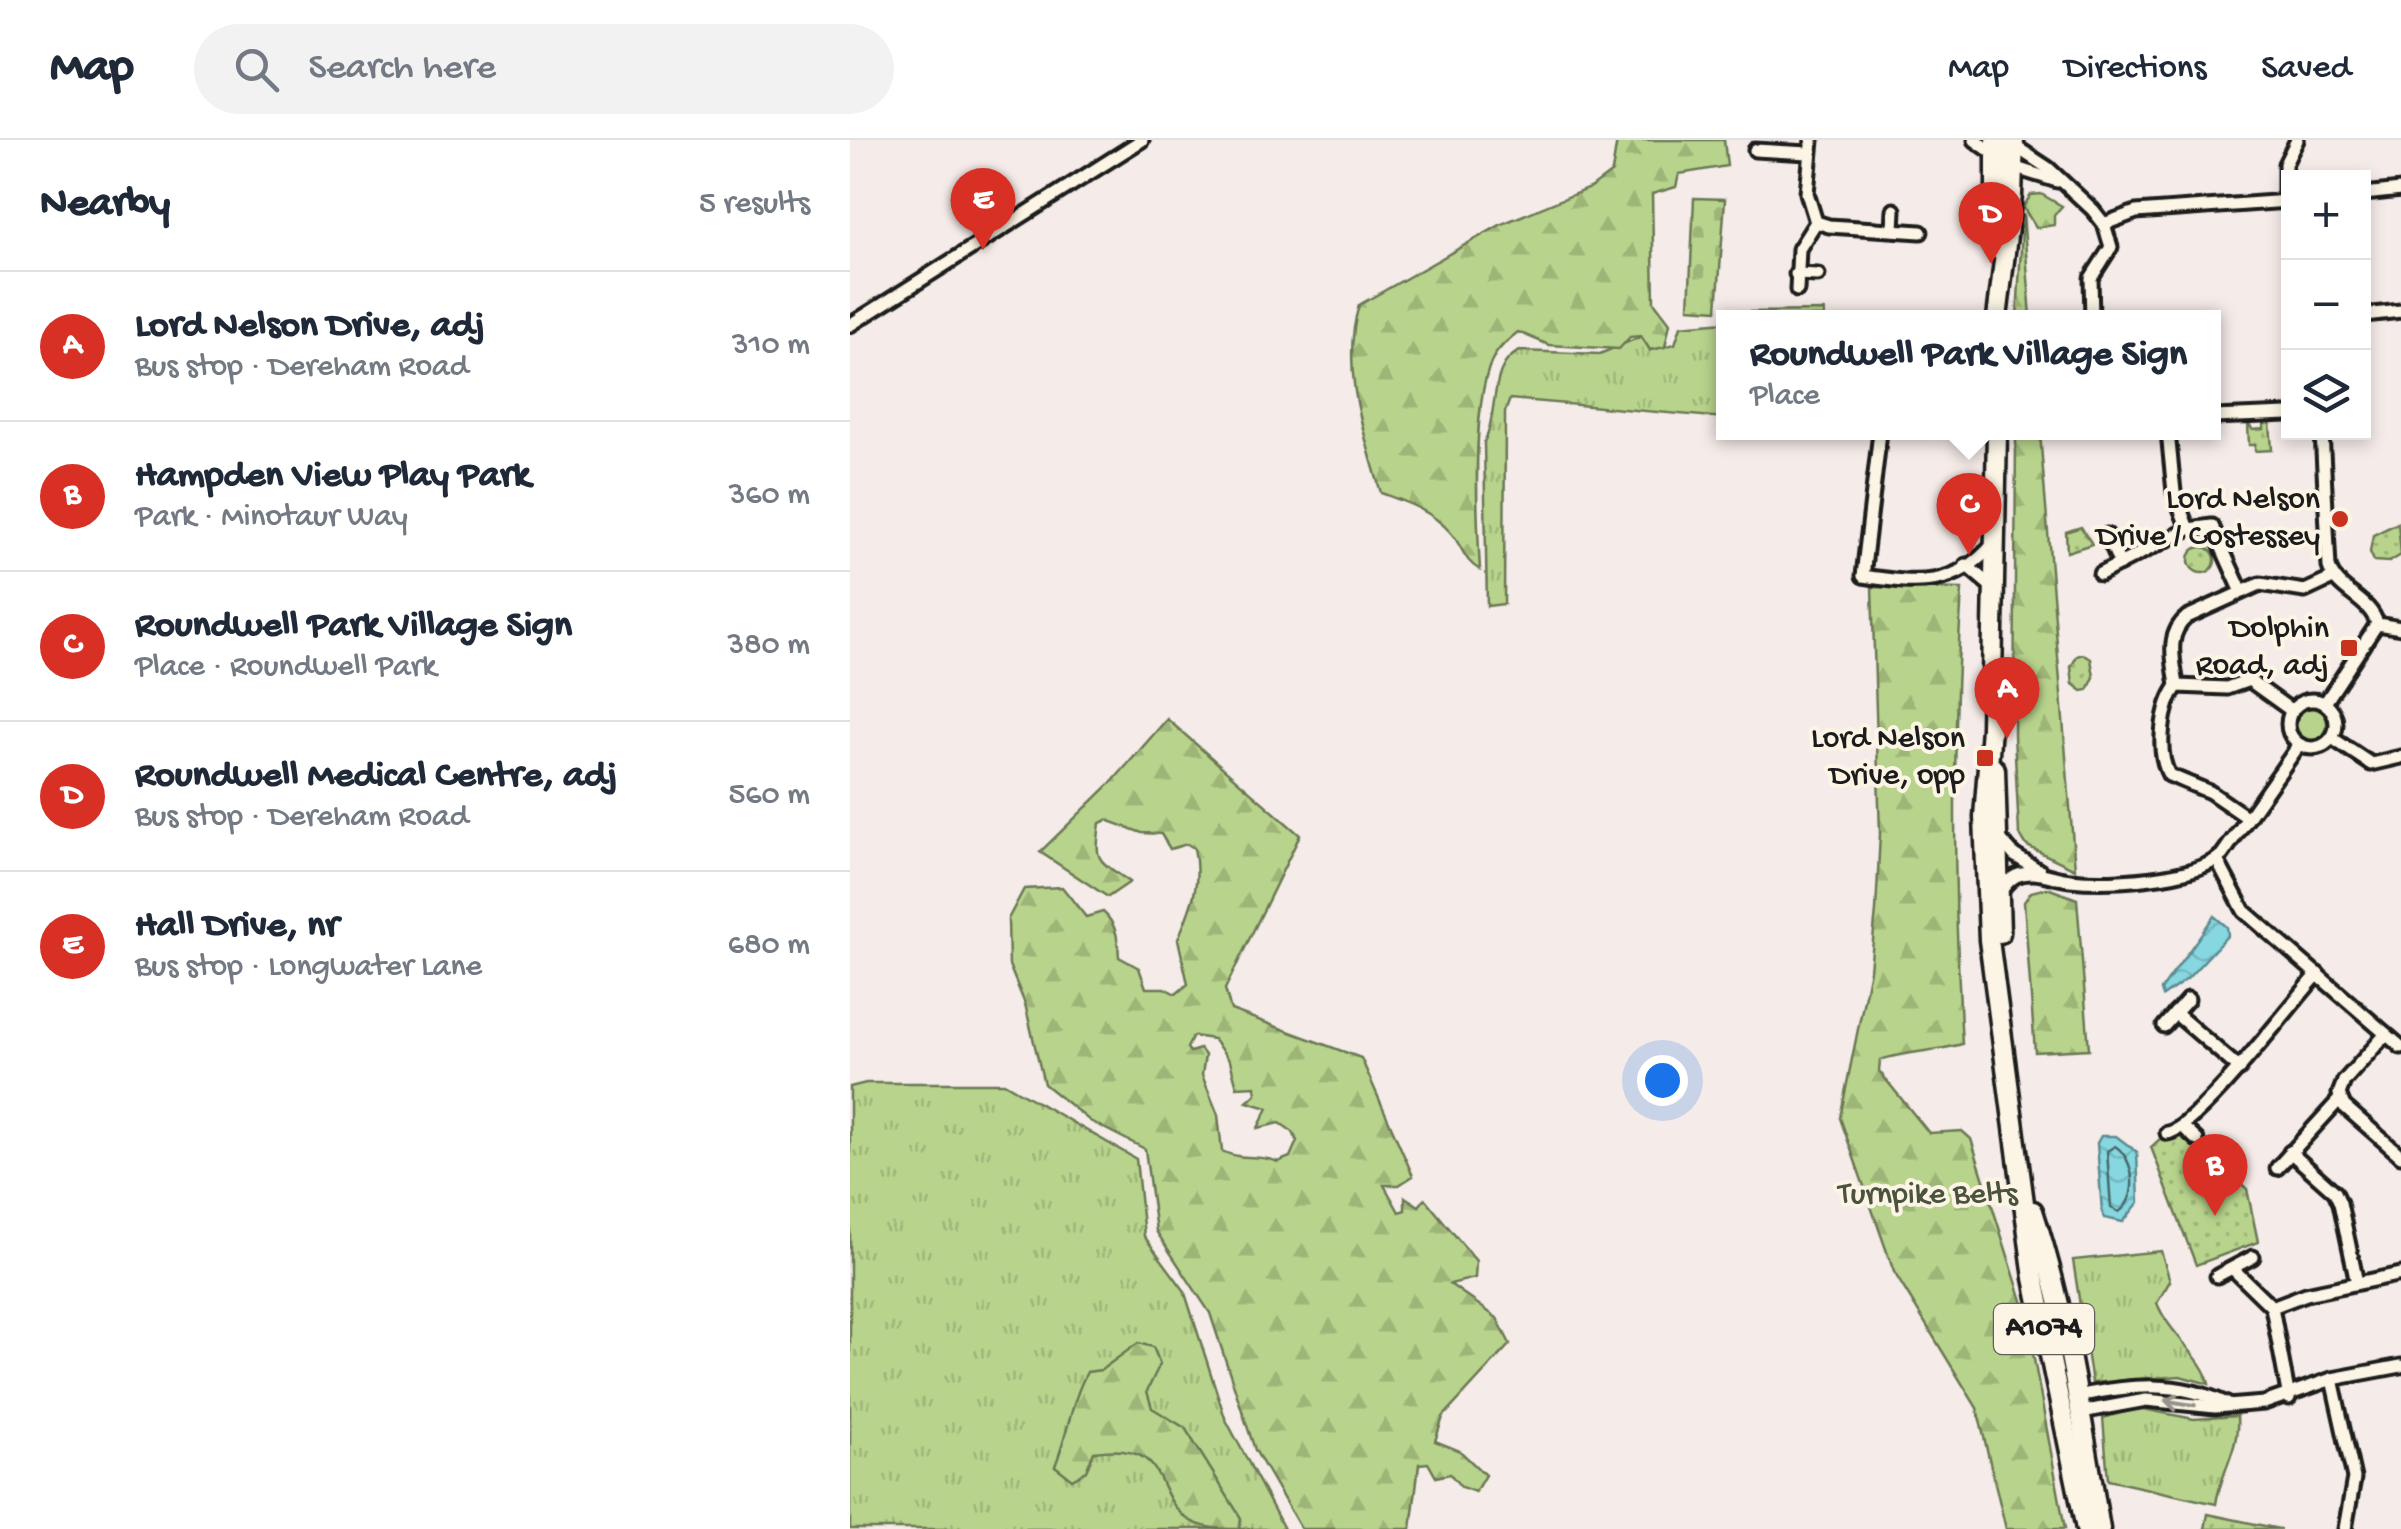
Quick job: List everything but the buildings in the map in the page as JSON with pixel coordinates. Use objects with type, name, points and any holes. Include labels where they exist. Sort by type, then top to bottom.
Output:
[{"type":"highway","points":[[1996,310],[1996,149],[2012,149],[1997,310]]},
{"type":"highway","name":"A1074","points":[[1997,440],[1991,728],[1984,839],[1988,940],[2018,1168],[2053,1275],[2074,1405],[2100,1529]]},
{"type":"highway","name":"A1074","points":[[1991,728],[1998,836],[1998,997]]},
{"type":"highway","name":"A1074","points":[[2074,1405],[2086,1529]]},
{"type":"street","points":[[850,325],[1142,140]]},
{"type":"street","points":[[1976,140],[1996,149]]},
{"type":"street","points":[[2286,170],[2297,140]]},
{"type":"street","points":[[1755,150],[1810,146],[1807,193],[1816,222],[1799,249],[1796,290]]},
{"type":"street","points":[[2012,149],[2048,168],[2057,181]]},
{"type":"street","points":[[2012,149],[2057,181],[2104,224],[2111,247],[2091,278],[2092,310]]},
{"type":"street","points":[[2371,193],[2401,190]]},
{"type":"street","points":[[2104,224],[2136,212],[2281,202]]},
{"type":"street","points":[[1894,210],[1894,229]]},
{"type":"street","points":[[1816,222],[1921,232]]},
{"type":"street","points":[[1796,274],[1818,275]]},
{"type":"street","points":[[2371,314],[2401,311]]},
{"type":"street","points":[[2221,417],[2281,414]]},
{"type":"street","points":[[1879,440],[1863,576],[1937,582],[1980,559],[1993,544]]},
{"type":"street","points":[[2169,440],[2174,492],[2188,529]]},
{"type":"street","points":[[2323,440],[2333,578],[2371,609],[2377,624]]},
{"type":"street","points":[[2100,574],[2188,529],[2212,526],[2241,590]]},
{"type":"street","points":[[2106,535],[2120,564]]},
{"type":"street","points":[[1966,564],[1993,589]]},
{"type":"street","points":[[2248,818],[2210,792],[2176,780],[2166,768],[2166,698],[2177,686],[2172,643],[2179,623],[2241,590],[2268,583],[2305,591],[2333,578]]},
{"type":"street","points":[[2377,624],[2401,628]]},
{"type":"street","points":[[2324,704],[2377,624]]},
{"type":"street","points":[[2177,686],[2226,688],[2250,680],[2292,711]]},
{"type":"street","points":[[2313,700],[2324,704],[2334,713],[2332,738],[2323,746],[2299,745],[2288,723],[2292,711],[2313,700]]},
{"type":"street","points":[[2332,738],[2371,764],[2401,756]]},
{"type":"street","points":[[1998,836],[2014,855],[2046,874],[2068,880],[2188,872],[2217,860],[2299,745]]},
{"type":"street","points":[[2217,860],[2244,911],[2401,1047]]},
{"type":"street","points":[[1999,893],[2016,876],[2046,874]]},
{"type":"street","points":[[2167,1132],[2184,1128],[2240,1069],[2253,1047],[2318,974]]},
{"type":"street","points":[[2164,1026],[2188,998]]},
{"type":"street","points":[[2175,1012],[2240,1069]]},
{"type":"street","points":[[2277,1168],[2339,1100],[2344,1081],[2386,1034]]},
{"type":"street","points":[[2339,1100],[2401,1156]]},
{"type":"street","points":[[2184,1128],[2197,1140]]},
{"type":"street","points":[[2290,1152],[2335,1192],[2357,1283]]},
{"type":"street","points":[[2216,1276],[2253,1258]]},
{"type":"street","points":[[2233,1270],[2272,1306],[2288,1398]]},
{"type":"street","points":[[2272,1306],[2401,1274]]},
{"type":"street","points":[[2074,1405],[2168,1386],[2194,1389],[2227,1404],[2288,1398],[2332,1379],[2401,1366]]},
{"type":"street","points":[[2332,1379],[2354,1478],[2345,1529]]},
{"type":"green space","points":[[1617,140],[1724,140],[1727,166],[1679,174],[1676,187],[1652,194],[1654,302],[1670,323],[1665,347],[1650,350],[1641,336],[1630,337],[1619,349],[1549,345],[1518,332],[1494,356],[1485,380],[1478,433],[1480,570],[1436,519],[1381,493],[1353,377],[1359,305],[1502,224],[1592,187],[1612,172]]},
{"type":"green space","points":[[2041,194],[2062,206],[2054,215],[2054,225],[2036,228],[2023,207],[2031,195]]},
{"type":"green space","points":[[1694,198],[1725,199],[1717,310],[1689,308]]},
{"type":"green space","points":[[2023,214],[2030,310],[2017,310]]},
{"type":"green space","points":[[1716,323],[1716,417],[1510,399],[1505,412],[1504,604],[1487,606],[1484,442],[1503,367],[1520,351],[1600,354],[1642,336],[1650,350],[1675,344],[1681,326]]},
{"type":"green space","points":[[2264,423],[2270,423],[2272,450],[2255,451],[2255,445],[2249,445],[2248,424],[2253,430],[2264,429]]},
{"type":"green space","points":[[2016,440],[2041,440],[2075,869],[2027,846],[2019,833],[2014,735]]},
{"type":"green space","points":[[2398,523],[2401,555],[2389,562],[2374,561],[2370,552],[2373,535]]},
{"type":"green space","points":[[2081,527],[2092,544],[2067,552],[2066,532]]},
{"type":"green space","points":[[2202,547],[2211,551],[2215,560],[2211,569],[2202,573],[2193,569],[2189,560],[2193,551]]},
{"type":"green space","name":"Turnpike Belts","points":[[1872,587],[1962,589],[1955,816],[1962,1044],[1880,1060],[1879,1071],[1929,1133],[1962,1131],[1971,1139],[2025,1310],[2065,1529],[2006,1529],[1977,1408],[1894,1272],[1840,1118],[1870,970],[1876,911],[1880,834]]},
{"type":"green space","points":[[2083,654],[2091,659],[2094,677],[2088,690],[2082,691],[2073,684],[2071,667],[2077,656]]},
{"type":"green space","points":[[2310,707],[2322,712],[2327,724],[2322,736],[2310,741],[2298,736],[2293,724],[2298,712]]},
{"type":"green space","points":[[1167,719],[1300,835],[1225,989],[1231,1010],[1361,1058],[1413,1176],[1399,1185],[1384,1185],[1399,1212],[1405,1210],[1405,1197],[1419,1206],[1425,1199],[1476,1261],[1475,1278],[1450,1284],[1497,1318],[1510,1344],[1443,1417],[1435,1441],[1460,1451],[1485,1475],[1475,1492],[1461,1487],[1450,1474],[1436,1477],[1428,1463],[1419,1464],[1411,1529],[1301,1529],[1255,1450],[1210,1313],[1156,1231],[1145,1149],[1090,1121],[1044,1084],[1025,1004],[1009,965],[1008,919],[1024,889],[1062,887],[1086,917],[1103,912],[1114,927],[1119,957],[1139,968],[1146,988],[1164,988],[1176,994],[1188,984],[1178,939],[1196,884],[1194,848],[1187,844],[1170,849],[1161,834],[1142,833],[1107,820],[1100,823],[1100,858],[1130,882],[1108,897],[1040,852],[1113,781]],"holes":[[[1193,1036],[1213,1039],[1230,1061],[1237,1087],[1255,1086],[1256,1094],[1247,1102],[1268,1108],[1258,1128],[1280,1123],[1293,1132],[1297,1141],[1290,1157],[1278,1162],[1222,1151],[1218,1115],[1202,1075],[1205,1055],[1200,1049],[1190,1052],[1187,1048]]]},
{"type":"green space","points":[[2047,888],[2077,899],[2089,1049],[2035,1052],[2024,902],[2031,892]]},
{"type":"green space","points":[[866,1083],[1004,1083],[1136,1159],[1144,1236],[1184,1290],[1225,1418],[1284,1529],[850,1529],[850,1087]]},
{"type":"green space","points":[[2182,1137],[2195,1142],[2247,1189],[2258,1242],[2196,1265],[2151,1147],[2161,1138]]},
{"type":"green space","points":[[2161,1251],[2170,1281],[2157,1303],[2209,1384],[2180,1376],[2092,1383],[2073,1260]]},
{"type":"green space","points":[[1138,1343],[1153,1347],[1160,1364],[1147,1391],[1152,1408],[1185,1428],[1241,1518],[1239,1529],[1205,1526],[1186,1518],[1175,1507],[1156,1471],[1136,1454],[1094,1452],[1086,1471],[1072,1479],[1055,1466],[1087,1372],[1101,1370]]},
{"type":"green space","points":[[2138,1408],[2194,1419],[2237,1416],[2236,1439],[2216,1504],[2108,1480],[2103,1418]]},
{"type":"green space","points":[[2208,1514],[2279,1529],[2205,1529]]},
{"type":"water","points":[[2214,916],[2227,927],[2228,935],[2187,979],[2163,996],[2161,990]]},
{"type":"water","points":[[2101,1136],[2116,1136],[2137,1152],[2139,1202],[2123,1222],[2105,1218],[2102,1212],[2097,1143]]},
{"type":"place","name":"Hall Drive, nr","points":[[983,250]]},
{"type":"place","name":"Roundwell Medical Centre, adj","points":[[1991,264]]},
{"type":"place","name":"Lord Nelson Drive / Costessey","points":[[2340,519]]},
{"type":"place","name":"Roundwell Park Village Sign","points":[[1969,555]]},
{"type":"place","name":"Dolphin Road, adj","points":[[2349,648]]},
{"type":"place","name":"Lord Nelson Drive, adj","points":[[2007,739]]},
{"type":"place","name":"Lord Nelson Drive, opp","points":[[1985,758]]},
{"type":"place","name":"Hampden View Play Park","points":[[2215,1216]]}]
